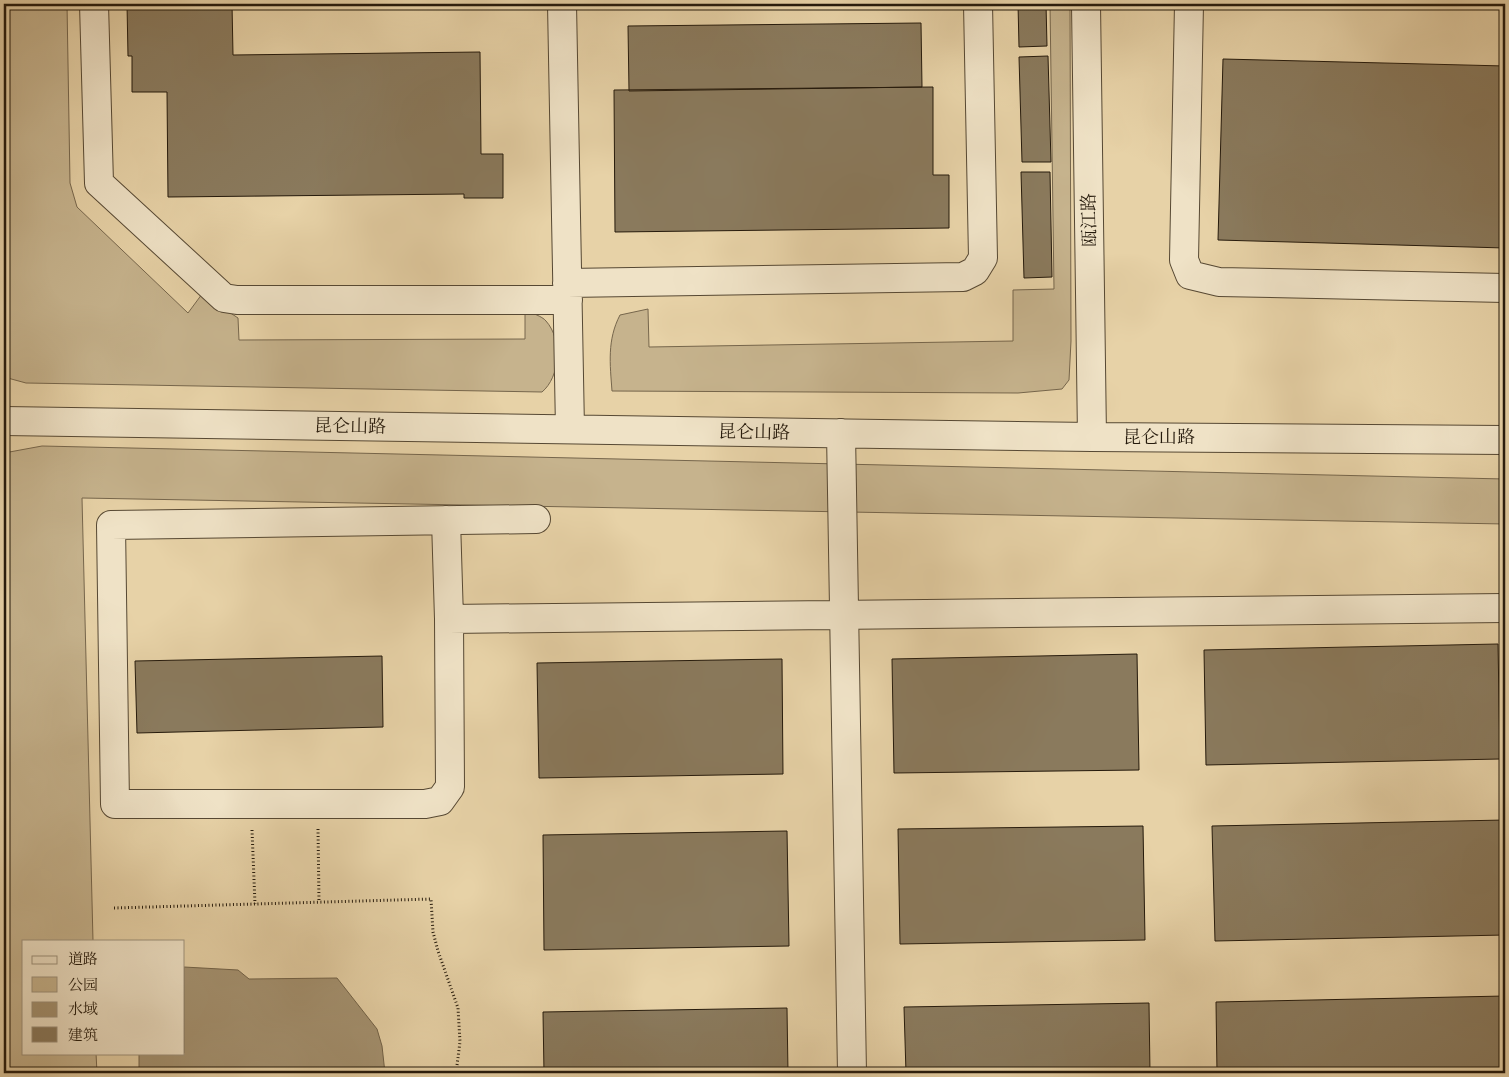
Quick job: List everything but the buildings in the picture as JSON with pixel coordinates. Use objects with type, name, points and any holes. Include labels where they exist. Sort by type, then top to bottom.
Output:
[{"type":"street","points":[[94,4],[99,183],[224,298],[237,300],[963,277],[974,271],[983,258],[978,4]]},
{"type":"street","points":[[562,4],[570,429]]},
{"type":"street","name":"瓯江路","points":[[1086,4],[1092,437]]},
{"type":"street","points":[[1189,4],[1184,260],[1190,275],[1219,282],[1505,288]]},
{"type":"street","name":"昆仑山路","points":[[4,421],[1092,437],[1505,440]]},
{"type":"street","points":[[841,433],[852,1073]]},
{"type":"street","points":[[446,520],[449,619],[450,787],[440,801],[425,804],[115,804],[111,525],[446,520],[536,519]]},
{"type":"street","points":[[449,619],[1505,608]]},
{"type":"path","points":[[252,804],[255,904]]},
{"type":"path","points":[[318,804],[319,902]]},
{"type":"path","points":[[114,908],[430,899],[433,932],[459,1016],[460,1042],[456,1073]]},
{"type":"green space","points":[[4,4],[67,4],[70,183],[77,207],[188,313],[202,294],[238,318],[239,340],[525,339],[525,310],[544,319],[555,338],[557,348],[556,368],[548,385],[542,392],[26,383],[4,377]]},
{"type":"green space","points":[[1050,4],[1070,4],[1071,341],[1069,380],[1062,389],[1018,393],[612,391],[610,352],[616,324],[620,315],[648,309],[649,347],[1013,341],[1013,290],[1054,289]]},
{"type":"green space","points":[[42,446],[1505,479],[1505,524],[82,498],[93,940],[22,940],[22,1054],[96,1054],[97,1073],[4,1073],[4,453]]},
{"type":"water","points":[[185,967],[238,970],[249,979],[337,978],[377,1029],[382,1046],[385,1073],[139,1073],[139,1054],[185,1054]]}]
